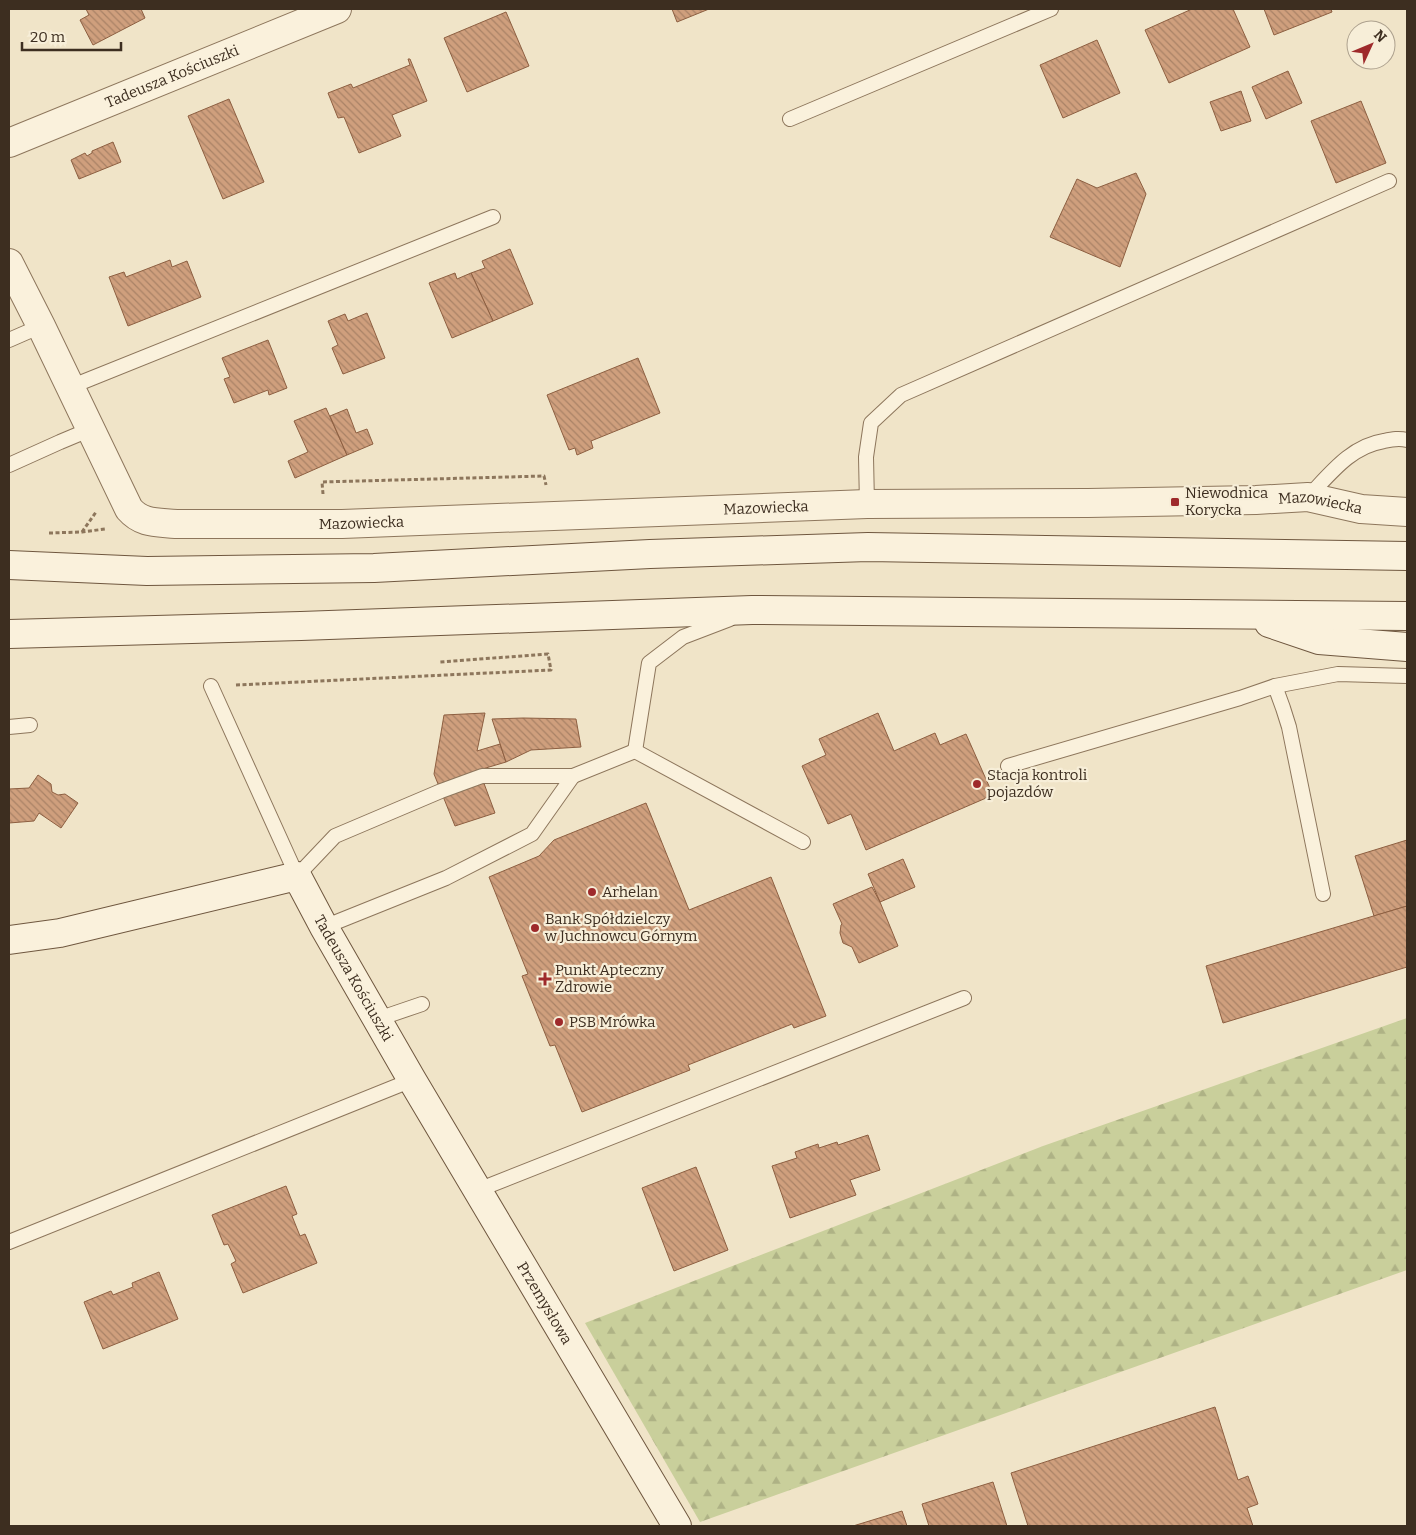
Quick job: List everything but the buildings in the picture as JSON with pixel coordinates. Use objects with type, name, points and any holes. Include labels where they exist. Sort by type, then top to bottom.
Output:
[{"type":"street","name":"Tadeusza Kościuszki","points":[[9,143],[336,9]]},
{"type":"street","points":[[9,263],[91,429]]},
{"type":"street","name":"Mazowiecka","points":[[91,429],[129,509],[136,517],[150,522],[176,524],[342,524],[867,504],[1088,504],[1308,497],[1361,510],[1407,512]]},
{"type":"street","points":[[9,565],[147,571],[364,568],[650,554],[868,547],[1407,556]]},
{"type":"street","points":[[9,634],[752,610],[1407,616]]},
{"type":"street","points":[[1246,615],[1319,640],[1407,647]]},
{"type":"street","name":"Tadeusza Kościuszki","points":[[297,876],[324,927],[412,1080]]},
{"type":"street","points":[[9,940],[60,933],[297,876]]},
{"type":"street","name":"Przemysłowa","points":[[412,1080],[677,1526]]},
{"type":"lane","points":[[790,119],[1051,9]]},
{"type":"lane","points":[[867,504],[866,457],[870,423],[901,395],[1389,181]]},
{"type":"lane","points":[[70,387],[493,217]]},
{"type":"lane","points":[[9,340],[41,326]]},
{"type":"lane","points":[[9,465],[91,429]]},
{"type":"lane","points":[[1308,497],[1342,461],[1371,443],[1399,438],[1407,440]]},
{"type":"lane","points":[[634,751],[649,663],[683,637],[752,610]]},
{"type":"lane","points":[[1008,766],[1275,686],[1338,674],[1407,676]]},
{"type":"lane","points":[[211,686],[297,876],[335,836],[482,776],[573,776],[634,751]]},
{"type":"lane","points":[[1275,686],[1289,727],[1323,894]]},
{"type":"lane","points":[[9,727],[30,725]]},
{"type":"lane","points":[[634,751],[804,842]]},
{"type":"lane","points":[[324,927],[446,878],[532,834],[573,776]]},
{"type":"lane","points":[[478,1190],[964,998]]},
{"type":"lane","points":[[378,1019],[422,1004]]},
{"type":"lane","points":[[9,1242],[412,1080]]},
{"type":"path","points":[[360,481],[544,476],[547,491]]},
{"type":"path","points":[[211,686],[551,670],[548,654],[440,662]]},
{"type":"green space","points":[[1407,1018],[1407,1270],[700,1522],[585,1323],[1043,1146]]},
{"type":"place","name":"Niewodnica Korycka","points":[[1175,502]]},
{"type":"place","name":"Stacja kontroli pojazdów","points":[[977,784]]},
{"type":"place","name":"Arhelan","points":[[592,892]]},
{"type":"place","name":"Bank Spółdzielczy w Juchnowcu Górnym","points":[[535,928]]},
{"type":"place","name":"Punkt Apteczny Zdrowie","points":[[545,979]]},
{"type":"place","name":"PSB Mrówka","points":[[559,1022]]}]
